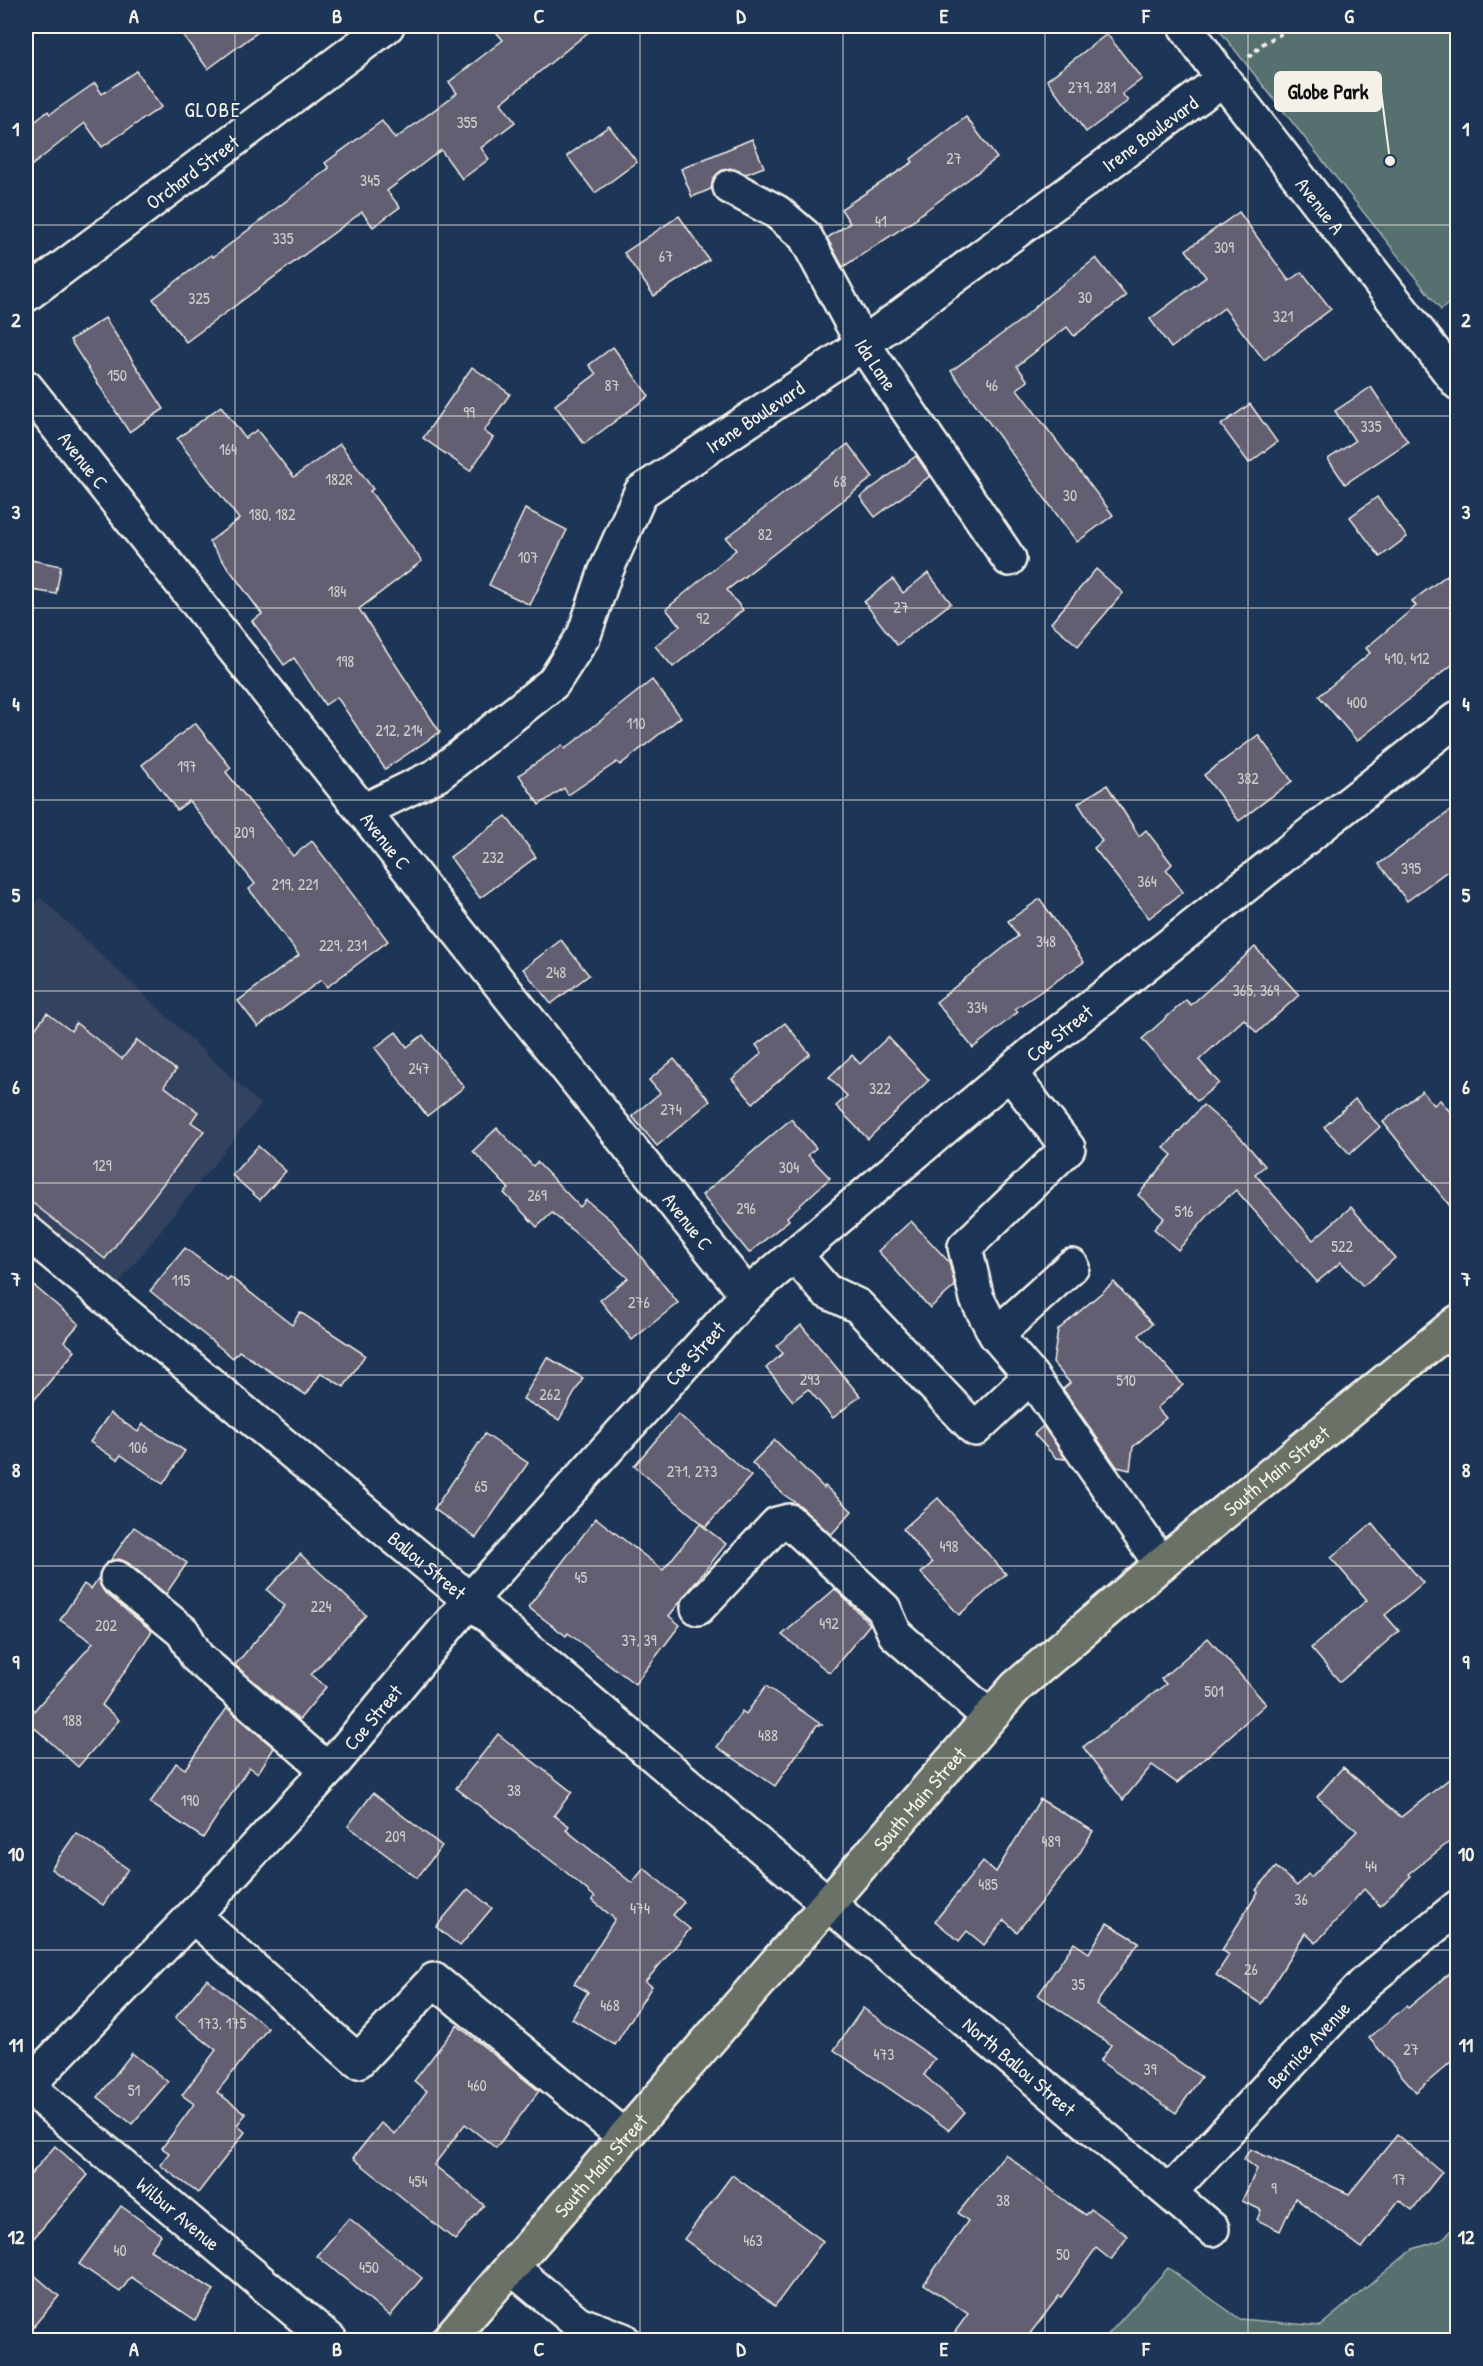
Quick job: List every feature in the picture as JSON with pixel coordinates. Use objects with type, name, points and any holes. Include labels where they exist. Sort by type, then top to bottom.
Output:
[{"type":"main road","name":"South Main Street","points":[[448,2340],[1016,1687],[1161,1564],[1458,1322]]},
{"type":"street","name":"Orchard Street","points":[[26,295],[387,26]]},
{"type":"street","name":"Avenue A","points":[[1185,26],[1223,79],[1458,383]]},
{"type":"street","name":"Irene Boulevard","points":[[363,811],[437,775],[553,683],[584,635],[604,573],[641,492],[863,344],[1223,79]]},
{"type":"street","name":"Ida Lane","points":[[730,187],[777,212],[805,236],[863,344],[1009,559]]},
{"type":"street","name":"Avenue C","points":[[26,387],[747,1295]]},
{"type":"street","name":"Coe Street","points":[[26,2087],[193,1916],[327,1770],[470,1600],[747,1295],[1010,1073],[1458,717]]},
{"type":"street","points":[[1010,1073],[1068,1148],[965,1247],[976,1299],[996,1335],[1031,1376],[1161,1564]]},
{"type":"street","name":"Ballou Street","points":[[26,1231],[470,1600],[827,1902]]},
{"type":"street","points":[[795,1255],[826,1291],[858,1306],[975,1429],[1031,1376]]},
{"type":"street","points":[[996,1335],[1072,1266]]},
{"type":"street","points":[[698,1608],[777,1524],[789,1521],[884,1609],[895,1634],[989,1717]]},
{"type":"street","points":[[117,1578],[183,1632],[197,1657],[327,1770]]},
{"type":"street","name":"North Ballou Street","points":[[827,1902],[1212,2229]]},
{"type":"street","name":"Bernice Avenue","points":[[1170,2192],[1366,1982],[1458,1907]]},
{"type":"street","points":[[193,1916],[358,2061],[434,1980],[624,2136]]},
{"type":"street","name":"Wilbur Avenue","points":[[26,2087],[330,2340]]},
{"type":"street","points":[[512,2267],[578,2323],[623,2340]]},
{"type":"path","points":[[1223,79],[1264,43],[1295,26]]},
{"type":"shaded area","points":[[40,897],[261,1105],[104,1302],[26,1236],[26,914]]},
{"type":"green space","points":[[1216,26],[1457,26],[1457,296],[1441,310]]},
{"type":"green space","points":[[1457,2223],[1457,2340],[1103,2340],[1168,2268],[1240,2319],[1320,2326],[1413,2249],[1442,2240]]},
{"type":"building","points":[[176,26],[266,26],[208,69]]},
{"type":"building","points":[[491,26],[596,26],[501,103],[515,122],[481,148],[489,159],[462,179],[441,150],[387,191],[400,207],[373,227],[362,212],[186,342],[153,299],[211,255],[213,257],[329,168],[325,163],[382,121],[395,139],[457,93],[449,82],[503,40]]},
{"type":"building","points":[[1107,34],[1142,79],[1122,94],[1128,101],[1086,132],[1047,80]]},
{"type":"building","points":[[136,71],[161,107],[102,147],[85,123],[26,170],[26,129],[48,111],[50,114],[95,83],[102,94]]},
{"type":"building","points":[[966,117],[997,158],[918,218],[843,267],[827,238],[850,223],[841,209],[913,162],[911,159]]},
{"type":"building","points":[[609,126],[637,162],[595,193],[567,156]]},
{"type":"building","points":[[752,139],[764,167],[746,174],[730,168],[721,171],[713,179],[711,189],[692,197],[681,169]]},
{"type":"building","points":[[1239,212],[1289,281],[1302,272],[1331,309],[1264,360],[1224,308],[1171,348],[1150,319],[1206,277],[1186,250]]},
{"type":"building","points":[[679,216],[709,260],[654,296],[624,253]]},
{"type":"building","points":[[1096,258],[1126,296],[1074,336],[1067,327],[1017,366],[1028,381],[1017,389],[1113,515],[1077,542],[951,371],[1021,320]]},
{"type":"building","points":[[105,318],[164,409],[129,432],[70,340]]},
{"type":"building","points":[[613,347],[649,396],[584,444],[555,405],[596,374],[589,365]]},
{"type":"building","points":[[472,367],[510,394],[484,431],[493,438],[470,471],[423,438]]},
{"type":"building","points":[[1371,387],[1408,442],[1345,484],[1328,459],[1355,441],[1335,411]]},
{"type":"building","points":[[1250,404],[1277,442],[1249,463],[1221,425]]},
{"type":"building","points":[[221,406],[245,438],[257,430],[294,477],[340,444],[373,489],[370,491],[422,561],[359,609],[440,732],[385,769],[337,697],[325,705],[294,658],[284,665],[252,621],[262,614],[209,542],[239,519],[177,439]]},
{"type":"building","points":[[848,444],[873,477],[727,590],[743,610],[673,667],[655,646],[680,626],[666,609],[736,550],[726,538]]},
{"type":"building","points":[[916,456],[930,476],[875,517],[860,497]]},
{"type":"building","points":[[1377,497],[1407,537],[1380,557],[1350,517]]},
{"type":"building","points":[[525,509],[567,530],[530,605],[489,585]]},
{"type":"building","points":[[26,559],[61,566],[56,594],[26,589]]},
{"type":"building","points":[[1458,567],[1458,660],[1357,741],[1319,696],[1370,653],[1366,648],[1416,606],[1412,601]]},
{"type":"building","points":[[1096,569],[1123,593],[1078,646],[1051,623]]},
{"type":"building","points":[[928,573],[951,603],[897,645],[864,602],[893,579],[903,593]]},
{"type":"building","points":[[652,680],[681,717],[620,765],[617,762],[568,795],[564,788],[539,805],[519,775],[562,745],[565,749]]},
{"type":"building","points":[[195,723],[231,768],[226,772],[293,856],[312,841],[388,941],[327,987],[321,980],[258,1027],[238,1001],[299,955],[249,889],[255,884],[189,801],[177,810],[142,765]]},
{"type":"building","points":[[1258,735],[1292,781],[1239,821],[1204,775]]},
{"type":"building","points":[[1107,785],[1139,836],[1146,830],[1172,864],[1166,870],[1183,892],[1149,918],[1094,848],[1102,841],[1078,803]]},
{"type":"building","points":[[1458,805],[1458,863],[1407,901],[1379,864]]},
{"type":"building","points":[[506,816],[536,857],[480,898],[450,857]]},
{"type":"building","points":[[1040,899],[1084,962],[1015,1009],[1018,1012],[973,1048],[936,1002],[1018,936],[1008,921]]},
{"type":"building","points":[[561,940],[589,975],[551,1004],[523,969]]},
{"type":"building","points":[[1255,947],[1299,995],[1257,1033],[1244,1019],[1199,1060],[1219,1083],[1197,1101],[1142,1039],[1186,1000],[1191,1005]]},
{"type":"building","points":[[47,1013],[71,1031],[76,1023],[122,1059],[137,1040],[176,1070],[164,1086],[198,1112],[191,1122],[204,1131],[105,1259],[26,1198],[26,1041]]},
{"type":"building","points":[[785,1023],[810,1054],[753,1103],[732,1079],[762,1053],[756,1045]]},
{"type":"building","points":[[396,1032],[407,1047],[423,1035],[464,1087],[427,1116],[375,1048]]},
{"type":"building","points":[[888,1037],[929,1080],[868,1139],[836,1106],[847,1096],[829,1077],[852,1055],[860,1064]]},
{"type":"building","points":[[674,1059],[710,1101],[657,1146],[632,1116],[660,1093],[649,1080]]},
{"type":"building","points":[[1422,1091],[1434,1105],[1440,1100],[1458,1121],[1458,1216],[1383,1122]]},
{"type":"building","points":[[1355,1099],[1380,1127],[1350,1154],[1324,1127]]},
{"type":"building","points":[[1203,1105],[1241,1138],[1265,1166],[1255,1174],[1313,1240],[1351,1207],[1395,1258],[1363,1286],[1341,1262],[1317,1282],[1236,1190],[1212,1211],[1178,1250],[1154,1229],[1164,1218],[1138,1195],[1172,1155],[1164,1148]]},
{"type":"building","points":[[791,1119],[816,1148],[808,1155],[830,1178],[787,1217],[789,1220],[749,1253],[702,1195]]},
{"type":"building","points":[[497,1128],[533,1166],[537,1162],[580,1207],[586,1200],[613,1222],[678,1303],[632,1340],[600,1300],[628,1278],[552,1213],[537,1227],[504,1193],[509,1189],[473,1151]]},
{"type":"building","points":[[258,1146],[286,1171],[260,1200],[232,1175]]},
{"type":"building","points":[[911,1221],[949,1262],[955,1286],[930,1308],[878,1251]]},
{"type":"building","points":[[185,1248],[227,1280],[230,1277],[292,1325],[300,1312],[365,1355],[344,1387],[321,1373],[306,1395],[239,1351],[233,1358],[150,1291]]},
{"type":"building","points":[[26,1279],[79,1324],[64,1341],[75,1351],[26,1410]]},
{"type":"building","points":[[1114,1282],[1152,1324],[1139,1335],[1183,1385],[1157,1408],[1166,1418],[1133,1447],[1130,1470],[1117,1467],[1063,1389],[1070,1383],[1053,1363],[1058,1330]]},
{"type":"building","points":[[801,1325],[860,1396],[833,1418],[808,1389],[793,1401],[766,1368],[783,1353],[776,1346]]},
{"type":"building","points":[[547,1357],[583,1378],[559,1420],[523,1399]]},
{"type":"building","points":[[110,1413],[138,1432],[143,1424],[185,1451],[163,1484],[121,1455],[117,1460],[90,1442]]},
{"type":"building","points":[[678,1414],[751,1476],[706,1527],[634,1466]]},
{"type":"building","points":[[1043,1426],[1066,1459],[1056,1458],[1034,1434]]},
{"type":"building","points":[[485,1434],[528,1463],[476,1538],[434,1509]]},
{"type":"building","points":[[775,1440],[824,1488],[825,1486],[852,1511],[831,1535],[802,1507],[783,1494],[752,1463]]},
{"type":"building","points":[[938,1498],[1006,1574],[959,1615],[921,1573],[932,1563],[903,1529]]},
{"type":"building","points":[[596,1518],[663,1570],[700,1524],[726,1544],[669,1616],[680,1625],[635,1684],[568,1633],[566,1636],[528,1607]]},
{"type":"building","points":[[1372,1523],[1423,1583],[1385,1615],[1399,1631],[1340,1682],[1311,1648],[1367,1600],[1331,1558]]},
{"type":"building","points":[[134,1527],[187,1563],[166,1594],[128,1563],[119,1559],[110,1561]]},
{"type":"building","points":[[300,1554],[366,1615],[311,1675],[326,1687],[299,1720],[235,1665],[285,1606],[267,1590]]},
{"type":"building","points":[[99,1577],[100,1585],[105,1593],[152,1631],[102,1705],[119,1720],[78,1767],[26,1720],[93,1643],[60,1620],[84,1584],[91,1589]]},
{"type":"building","points":[[835,1589],[870,1624],[830,1673],[782,1635]]},
{"type":"building","points":[[1208,1638],[1266,1704],[1177,1783],[1152,1765],[1123,1800],[1083,1747],[1166,1684],[1161,1679]]},
{"type":"building","points":[[766,1686],[822,1725],[817,1725],[775,1786],[717,1747],[742,1711],[746,1714]]},
{"type":"building","points":[[227,1708],[274,1748],[258,1773],[249,1767],[203,1838],[150,1803],[176,1763],[185,1769]]},
{"type":"building","points":[[498,1734],[572,1792],[554,1815],[569,1826],[566,1830],[632,1883],[644,1868],[684,1902],[673,1915],[690,1929],[645,1982],[652,1986],[615,2045],[572,2019],[588,1992],[574,1984],[615,1919],[592,1900],[595,1897],[561,1868],[456,1788]]},
{"type":"building","points":[[1343,1767],[1401,1817],[1458,1772],[1458,1835],[1409,1874],[1411,1876],[1380,1906],[1364,1889],[1316,1943],[1305,1933],[1261,2004],[1216,1975],[1229,1955],[1222,1950],[1258,1892],[1256,1890],[1276,1867],[1297,1886],[1308,1874],[1311,1877],[1357,1831],[1317,1797]]},
{"type":"building","points":[[373,1793],[442,1846],[417,1878],[348,1826]]},
{"type":"building","points":[[1040,1799],[1093,1831],[1078,1856],[1017,1932],[1004,1920],[984,1945],[967,1931],[959,1941],[935,1921],[983,1861],[996,1872]]},
{"type":"building","points":[[76,1833],[128,1869],[103,1905],[51,1869]]},
{"type":"building","points":[[468,1889],[492,1908],[460,1946],[436,1927]]},
{"type":"building","points":[[1107,1923],[1139,1942],[1096,2004],[1201,2077],[1176,2113],[1100,2061],[1111,2045],[1038,1995],[1074,1943],[1089,1953]]},
{"type":"building","points":[[1458,1966],[1458,2056],[1416,2092],[1369,2038]]},
{"type":"building","points":[[207,1979],[268,2028],[217,2092],[246,2114],[237,2125],[245,2132],[198,2193],[160,2165],[169,2153],[162,2148],[194,2104],[182,2095],[216,2050],[175,2018]]},
{"type":"building","points":[[863,2008],[935,2059],[924,2075],[965,2112],[949,2130],[834,2050]]},
{"type":"building","points":[[457,2025],[539,2091],[496,2148],[465,2124],[434,2165],[484,2205],[455,2240],[353,2158],[381,2123],[395,2134],[427,2091],[414,2081]]},
{"type":"building","points":[[132,2053],[168,2082],[132,2124],[98,2097]]},
{"type":"building","points":[[1397,2135],[1442,2172],[1412,2210],[1399,2200],[1362,2248],[1295,2198],[1280,2231],[1257,2220],[1261,2210],[1242,2201],[1257,2169],[1244,2159],[1250,2149],[1349,2194]]},
{"type":"building","points":[[55,2146],[88,2175],[26,2247],[26,2180]]},
{"type":"building","points":[[1005,2154],[1069,2204],[1086,2215],[1091,2209],[1128,2236],[1111,2260],[1096,2248],[1061,2297],[1059,2296],[1025,2340],[949,2340],[968,2314],[924,2284],[968,2221],[958,2213]]},
{"type":"building","points":[[732,2175],[823,2241],[775,2306],[684,2239]]},
{"type":"building","points":[[121,2206],[161,2235],[150,2250],[214,2290],[195,2320],[131,2277],[120,2292],[79,2264]]},
{"type":"building","points":[[349,2218],[422,2278],[390,2316],[317,2256]]},
{"type":"building","points":[[26,2268],[59,2296],[26,2335]]},
{"type":"place","name":"Globe Park","points":[[1390,161]]},
{"type":"district","name":"GLOBE","points":[[213,109]]}]
